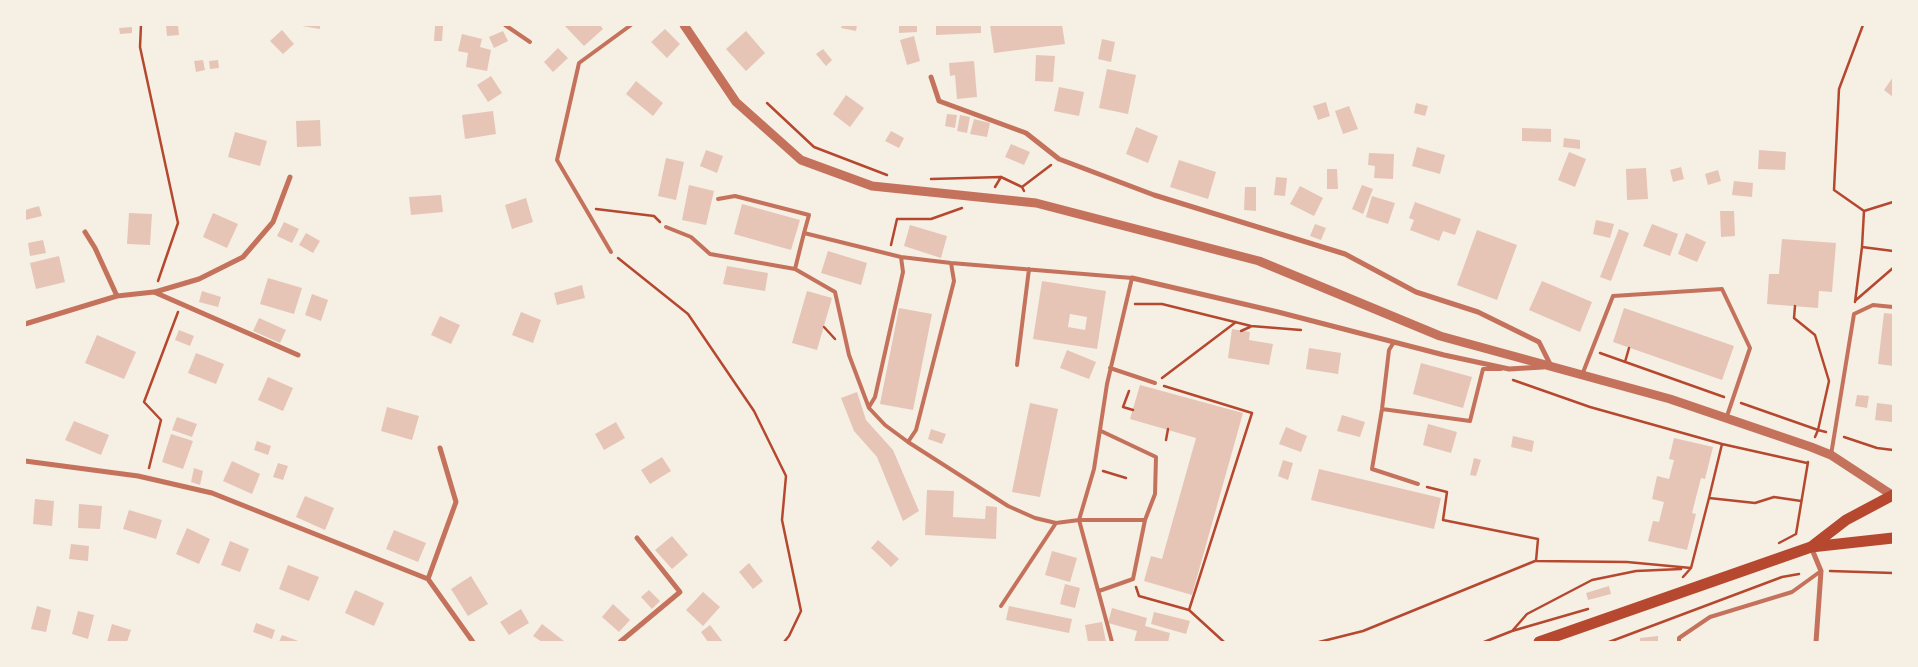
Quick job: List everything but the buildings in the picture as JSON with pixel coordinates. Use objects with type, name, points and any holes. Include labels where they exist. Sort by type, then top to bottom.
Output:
[{"type":"main road","points":[[1811,547],[1846,520],[1893,495]]},
{"type":"main road","points":[[1539,642],[1811,547],[1893,538]]},
{"type":"street","points":[[684,25],[736,102],[801,160],[872,186],[1036,203],[1258,261],[1440,336],[1670,399],[1831,455],[1893,495]]},
{"type":"street","points":[[931,77],[939,101],[1026,133],[1059,158],[1154,194],[1345,254],[1416,292],[1478,312],[1539,342],[1551,367]]},
{"type":"street","points":[[25,324],[117,296],[154,292],[199,278],[243,257],[273,222],[290,177]]},
{"type":"street","points":[[85,232],[95,248],[117,296]]},
{"type":"street","points":[[1132,278],[1278,312],[1394,342],[1510,368],[1551,367]]},
{"type":"street","points":[[154,292],[298,354]]},
{"type":"street","points":[[428,579],[456,502],[440,448]]},
{"type":"street","points":[[25,461],[146,478],[212,493],[428,579],[473,642]]},
{"type":"street","points":[[620,642],[680,592],[637,538]]},
{"type":"street","points":[[1811,547],[1820,571],[1816,642]]},
{"type":"lane","points":[[506,25],[530,42]]},
{"type":"lane","points":[[611,252],[557,160],[579,63],[631,25]]},
{"type":"lane","points":[[718,199],[735,196],[808,215],[795,269]]},
{"type":"lane","points":[[666,227],[691,237],[710,254],[795,269],[835,292],[849,355],[869,408],[885,425],[908,442],[1008,506],[1035,518],[1056,523],[1079,520],[1145,520]]},
{"type":"lane","points":[[804,233],[889,254],[951,263],[1132,278],[1110,368],[1094,469],[1079,520],[1112,642]]},
{"type":"lane","points":[[869,408],[875,397],[903,272],[901,256]]},
{"type":"lane","points":[[908,442],[916,430],[954,280],[951,263]]},
{"type":"lane","points":[[1017,365],[1029,268]]},
{"type":"lane","points":[[1582,375],[1612,296],[1722,289],[1750,348],[1726,418]]},
{"type":"lane","points":[[1831,455],[1854,314],[1873,305],[1893,307]]},
{"type":"lane","points":[[1394,342],[1389,350],[1372,469],[1418,484]]},
{"type":"lane","points":[[1110,368],[1155,383]]},
{"type":"lane","points":[[1382,409],[1470,422],[1483,369],[1510,368]]},
{"type":"lane","points":[[1099,591],[1133,579],[1145,520],[1155,494],[1156,457],[1101,431]]},
{"type":"lane","points":[[1001,606],[1056,523]]},
{"type":"lane","points":[[1679,642],[1679,638],[1710,617],[1792,592],[1820,571]]},
{"type":"path","points":[[141,25],[140,46],[178,223],[154,292]]},
{"type":"path","points":[[1863,25],[1839,89],[1834,190],[1864,211]]},
{"type":"path","points":[[767,103],[814,147],[890,176]]},
{"type":"path","points":[[1022,186],[1059,158]]},
{"type":"path","points":[[990,197],[1001,178]]},
{"type":"path","points":[[927,179],[1001,178],[1022,186],[1026,194]]},
{"type":"path","points":[[1864,211],[1893,202]]},
{"type":"path","points":[[585,207],[654,216],[666,227]]},
{"type":"path","points":[[889,254],[897,219],[931,219],[969,207]]},
{"type":"path","points":[[1864,211],[1856,301],[1893,268]]},
{"type":"path","points":[[1862,247],[1893,251]]},
{"type":"path","points":[[611,252],[688,314],[754,411],[786,476],[782,520],[800,610],[789,636],[784,642]]},
{"type":"path","points":[[146,478],[161,420],[144,402],[181,304]]},
{"type":"path","points":[[1794,318],[1795,306]]},
{"type":"path","points":[[1155,383],[1236,322]]},
{"type":"path","points":[[1241,330],[1251,326]]},
{"type":"path","points":[[1624,362],[1629,348]]},
{"type":"path","points":[[1155,383],[1252,413],[1189,610]]},
{"type":"path","points":[[1128,391],[1124,407],[1133,410]]},
{"type":"path","points":[[1166,440],[1168,429]]},
{"type":"path","points":[[1774,545],[1796,534],[1811,448],[1818,430],[1827,432]]},
{"type":"path","points":[[1835,435],[1877,448],[1893,450]]},
{"type":"path","points":[[1688,578],[1680,580],[1691,568],[1722,444]]},
{"type":"path","points":[[1094,469],[1126,478]]},
{"type":"path","points":[[1418,484],[1447,492],[1443,520],[1538,539],[1536,561]]},
{"type":"path","points":[[1708,498],[1755,503],[1774,497],[1801,501]]},
{"type":"path","points":[[1319,642],[1363,631],[1536,561],[1627,562],[1691,568]]},
{"type":"path","points":[[1512,631],[1527,614],[1592,580],[1636,571],[1691,568]]},
{"type":"path","points":[[1133,579],[1139,596],[1189,610],[1224,642]]},
{"type":"path","points":[[1484,642],[1512,631],[1596,607]]}]
